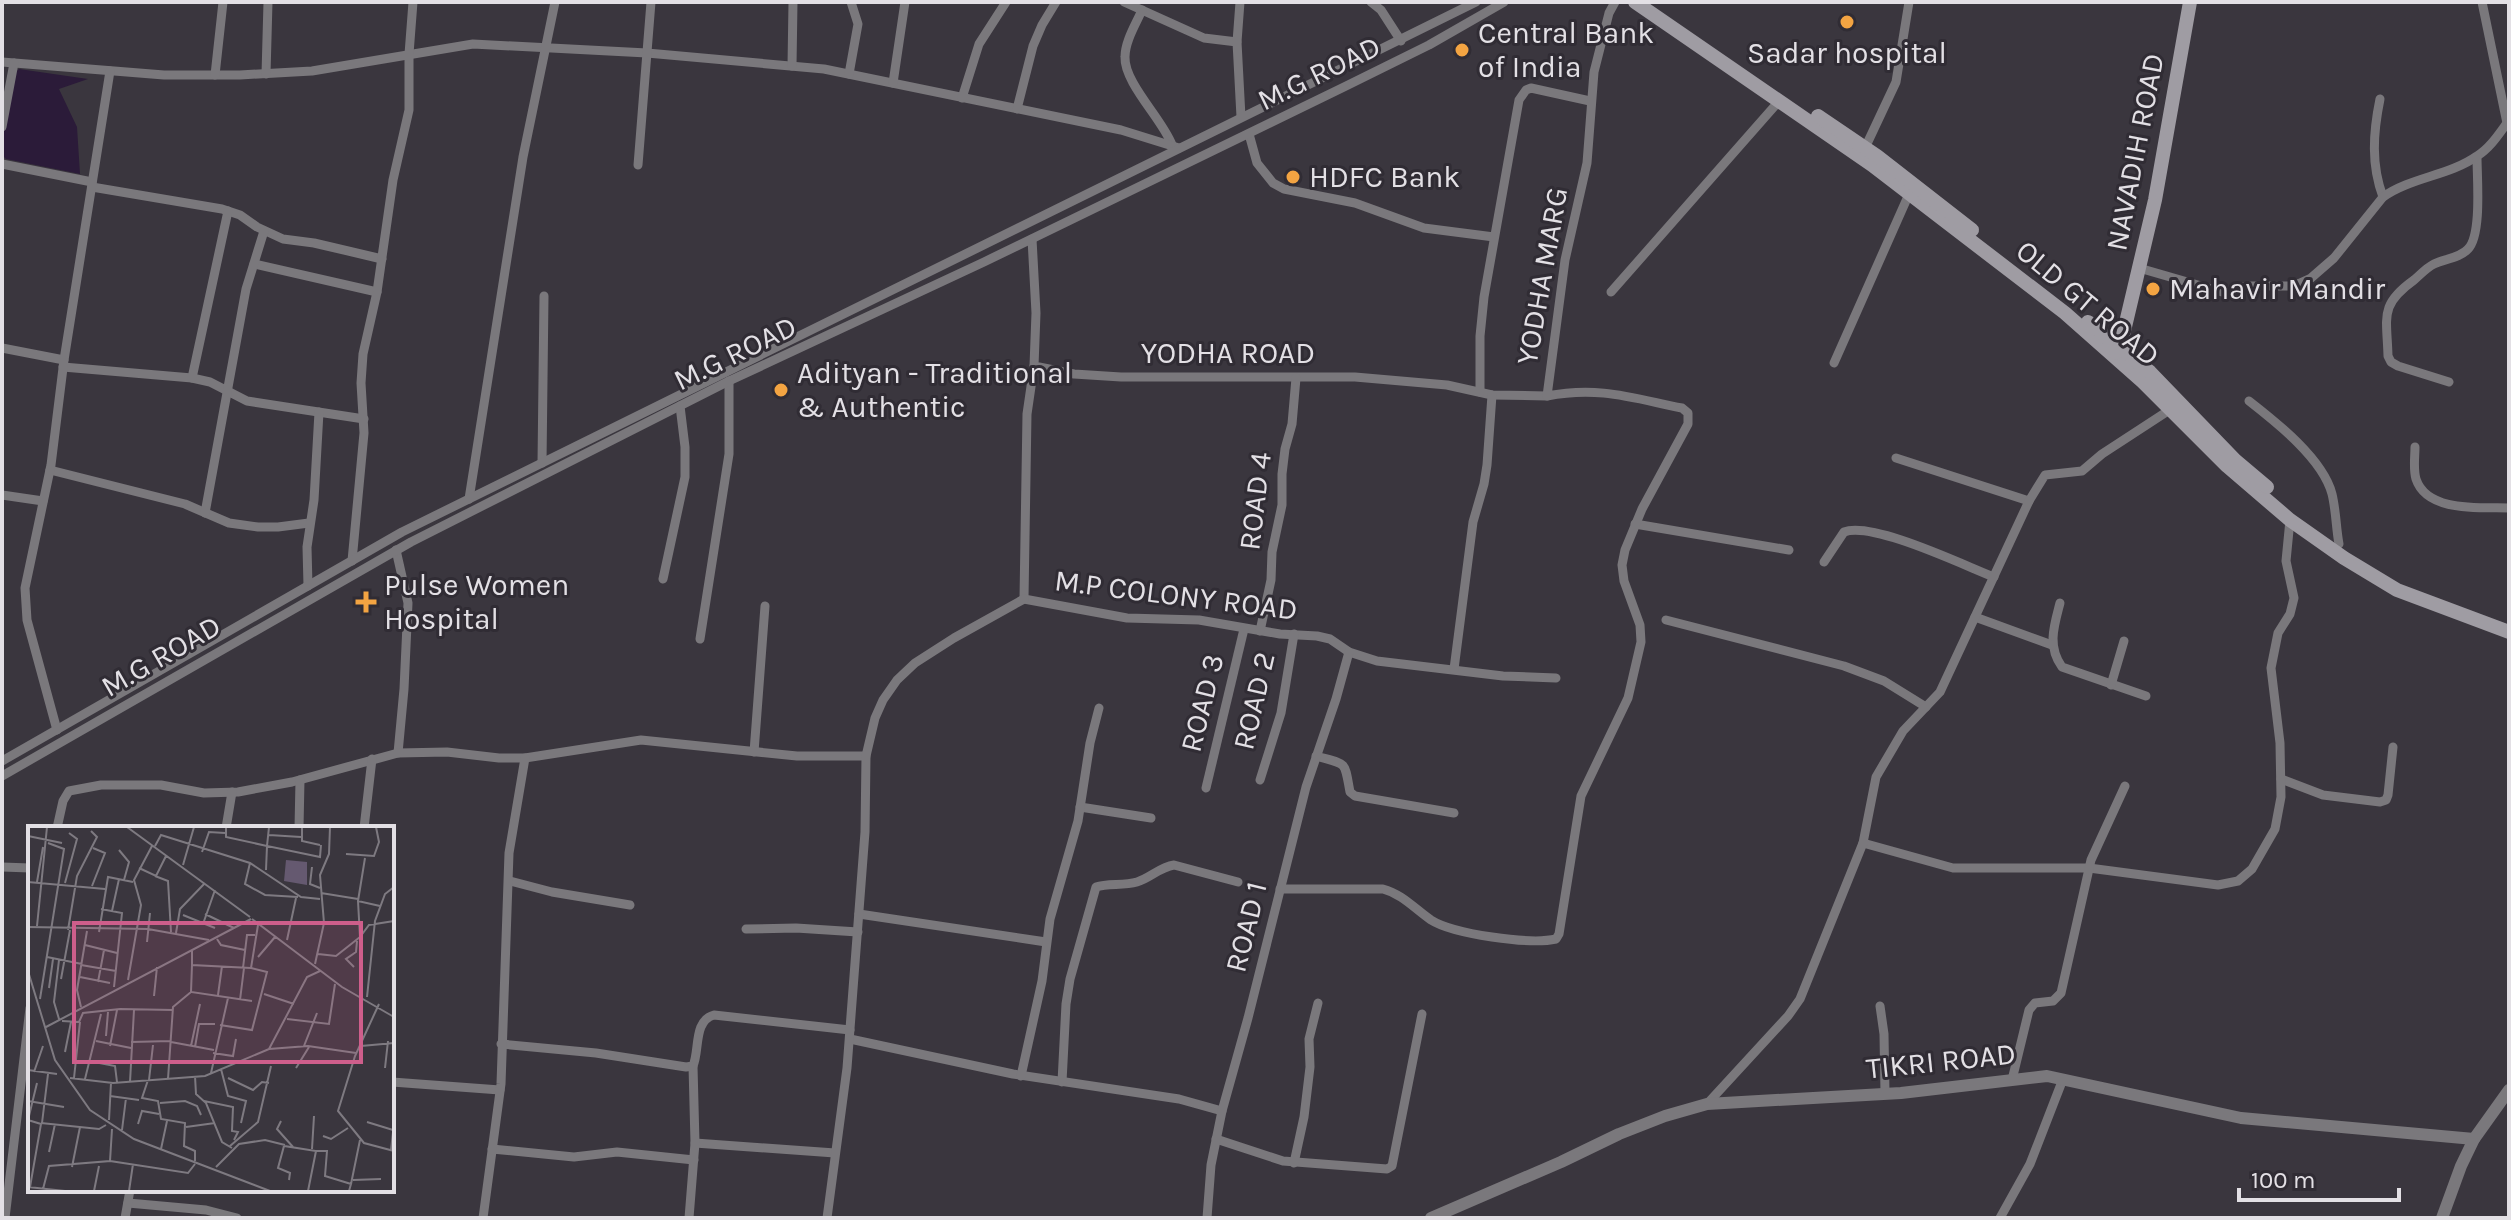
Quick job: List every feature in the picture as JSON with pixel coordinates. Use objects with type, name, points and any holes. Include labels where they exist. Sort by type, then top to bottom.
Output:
[{"type":"main road","name":"OLD GT ROAD","points":[[1635,2],[1780,100],[2117,352],[2150,372],[2235,460],[2294,511],[2339,544],[2401,582],[2509,623]]},
{"type":"main road","name":"OLD GT ROAD","points":[[1648,2],[1865,148],[2117,352],[2227,466],[2290,520],[2397,590],[2509,632]]},
{"type":"main road","name":"NAVADIH ROAD","points":[[2117,352],[2155,200],[2190,2]]},
{"type":"street","points":[[215,75],[223,2]]},
{"type":"street","points":[[266,74],[268,2]]},
{"type":"street","points":[[352,561],[364,419],[361,383],[363,354],[377,292],[393,180],[409,110],[413,2]]},
{"type":"street","points":[[469,499],[523,157],[555,2]]},
{"type":"street","points":[[638,165],[651,2]]},
{"type":"street","points":[[792,66],[793,2]]},
{"type":"street","points":[[849,74],[858,24],[851,2]]},
{"type":"street","points":[[893,83],[905,2]]},
{"type":"street","points":[[962,98],[979,44],[1006,2]]},
{"type":"street","points":[[1017,109],[1033,46],[1056,2]]},
{"type":"street","points":[[1125,2],[1204,38],[1237,42]]},
{"type":"street","points":[[1240,2],[1237,42],[1241,117]]},
{"type":"street","points":[[1371,2],[1381,10],[1401,41]]},
{"type":"street","name":"M.G ROAD","points":[[2,776],[398,549],[641,420],[1175,146],[1401,41],[1476,2]]},
{"type":"street","name":"M.G ROAD","points":[[2,761],[395,536],[542,463],[680,406],[1032,239],[1429,45],[1504,2]]},
{"type":"street","name":"YODHA MARG","points":[[1280,889],[1383,889],[1395,893],[1434,921],[1452,929],[1529,940],[1556,939],[1562,924],[1567,875],[1583,787],[1628,698],[1641,642],[1640,625],[1624,581],[1622,565],[1625,550],[1635,524],[1688,424],[1688,413],[1682,408],[1611,392],[1568,392],[1547,396],[1565,260],[1587,163],[1590,101],[1598,51],[1615,2]]},
{"type":"street","points":[[1865,148],[1896,82],[1909,2]]},
{"type":"street","points":[[2139,268],[2222,292],[2246,286],[2300,283],[2311,278],[2334,258],[2383,197],[2393,190],[2477,157],[2508,122],[2482,2]]},
{"type":"street","points":[[1142,10],[1127,45],[1126,64],[1140,95],[1175,146]]},
{"type":"street","points":[[2,62],[110,71],[215,75],[312,71],[473,44],[647,53],[849,74],[1121,130],[1175,146]]},
{"type":"street","points":[[2,127],[14,63]]},
{"type":"street","points":[[57,730],[27,620],[26,577],[50,470],[110,71]]},
{"type":"street","points":[[1480,392],[1480,336],[1494,237],[1522,95],[1531,88],[1590,101]]},
{"type":"street","points":[[2380,99],[2373,146],[2375,169],[2383,197]]},
{"type":"street","points":[[1611,292],[1780,100]]},
{"type":"street","points":[[1249,134],[1257,163],[1273,183],[1284,189],[1355,203],[1424,228],[1494,237]]},
{"type":"street","points":[[2449,382],[2391,362],[2388,356],[2387,312],[2399,289],[2433,264],[2468,250],[2474,239],[2476,223],[2477,157]]},
{"type":"street","points":[[2,164],[228,211],[283,239],[382,259]]},
{"type":"street","points":[[1834,363],[1909,194]]},
{"type":"street","points":[[192,378],[228,211]]},
{"type":"street","points":[[205,513],[246,289],[264,231]]},
{"type":"street","points":[[1032,239],[1036,313],[1034,366]]},
{"type":"street","points":[[254,264],[377,292]]},
{"type":"street","points":[[542,463],[544,296]]},
{"type":"street","points":[[2,348],[64,363],[192,378],[210,382],[247,401],[364,419]]},
{"type":"street","name":"YODHA ROAD","points":[[1034,366],[1074,374],[1121,377],[1355,377],[1461,387],[1492,395],[1547,396]]},
{"type":"street","name":"M.P COLONY ROAD","points":[[1034,366],[1027,414],[1024,599],[1127,618],[1199,620],[1244,629],[1330,639],[1349,652],[1377,661],[1503,676],[1556,678]]},
{"type":"street","name":"ROAD 4","points":[[1260,631],[1282,505],[1282,474],[1292,424],[1296,378]]},
{"type":"street","points":[[700,639],[729,454],[729,381]]},
{"type":"street","points":[[1454,669],[1473,522],[1486,474],[1492,395]]},
{"type":"street","points":[[2249,401],[2288,433],[2321,472],[2332,493],[2339,544]]},
{"type":"street","points":[[663,579],[685,477],[680,406]]},
{"type":"street","points":[[1707,1104],[1800,999],[1863,843],[1876,777],[1903,731],[1940,692],[2029,501],[2045,475],[2082,471],[2102,454],[2171,409]]},
{"type":"street","points":[[308,586],[307,547],[314,500],[319,412]]},
{"type":"street","points":[[2415,447],[2417,482],[2425,492],[2451,507],[2509,508]]},
{"type":"street","points":[[1896,458],[2029,501]]},
{"type":"street","points":[[50,470],[185,504],[229,523],[258,527],[309,523]]},
{"type":"street","points":[[2,495],[43,501]]},
{"type":"street","points":[[1863,843],[1953,868],[2089,868],[2218,885],[2238,881],[2252,869],[2275,829],[2281,797],[2280,743],[2271,668],[2278,633],[2290,614],[2294,598],[2286,561],[2290,520]]},
{"type":"street","points":[[1635,524],[1789,550]]},
{"type":"street","points":[[1824,562],[1844,532],[1858,529],[1898,539],[1994,577]]},
{"type":"street","points":[[395,536],[408,603],[398,753]]},
{"type":"street","points":[[827,1218],[842,1118],[865,832],[866,756],[875,718],[897,680],[915,663],[1024,599]]},
{"type":"street","points":[[2060,603],[2052,645],[2062,667],[2146,696]]},
{"type":"street","points":[[754,752],[765,606]]},
{"type":"street","points":[[1975,617],[2052,645]]},
{"type":"street","points":[[1666,620],[1844,666],[1884,681],[1926,707]]},
{"type":"street","name":"ROAD 3","points":[[1206,788],[1244,629]]},
{"type":"street","name":"ROAD 2","points":[[1260,780],[1281,713],[1294,634]]},
{"type":"street","points":[[2111,685],[2124,641]]},
{"type":"street","name":"ROAD 1","points":[[1207,1218],[1222,1111],[1316,756],[1349,652]]},
{"type":"street","points":[[1021,1076],[1042,981],[1046,942],[1080,807],[1099,708]]},
{"type":"street","points":[[57,826],[63,801],[69,791],[81,787],[161,785],[204,793],[259,790],[398,753],[447,752],[525,758],[641,740],[797,756],[866,756]]},
{"type":"street","points":[[2281,779],[2323,795],[2380,802],[2386,800],[2388,795],[2393,747]]},
{"type":"street","points":[[1316,756],[1344,766],[1348,772],[1350,792],[1355,796],[1454,813]]},
{"type":"street","points":[[483,1218],[500,1090],[509,853],[525,758]]},
{"type":"street","points":[[364,826],[372,759]]},
{"type":"street","points":[[299,826],[300,780]]},
{"type":"street","points":[[2012,1080],[2029,1010],[2035,1003],[2053,1001],[2061,993],[2091,860],[2125,786]]},
{"type":"street","points":[[226,826],[232,792]]},
{"type":"street","points":[[1080,807],[1151,818]]},
{"type":"street","points":[[1062,1082],[1070,979],[1096,887],[1142,881],[1166,866],[1174,865],[1238,882]]},
{"type":"street","points":[[2,867],[28,868]]},
{"type":"street","points":[[510,881],[552,892],[630,905]]},
{"type":"street","points":[[859,914],[1046,942]]},
{"type":"street","points":[[746,929],[858,932]]},
{"type":"street","points":[[1294,1163],[1306,1104],[1309,1039],[1318,1003]]},
{"type":"street","points":[[1880,1006],[1884,1034],[1885,1094]]},
{"type":"street","points":[[1216,1139],[1294,1163],[1387,1169],[1392,1166],[1422,1014]]},
{"type":"street","points":[[689,1218],[695,1143],[693,1066],[701,1023],[706,1017],[714,1015],[850,1034],[1021,1076],[1179,1099],[1222,1111]]},
{"type":"street","points":[[6,1218],[28,1026]]},
{"type":"street","points":[[501,1044],[693,1066]]},
{"type":"street","name":"TIKRI ROAD","points":[[1431,1218],[1619,1134],[1707,1104],[1885,1094],[2047,1076],[2241,1118],[2474,1139]]},
{"type":"street","points":[[2000,1218],[2030,1164],[2063,1079]]},
{"type":"street","points":[[394,1082],[500,1090]]},
{"type":"street","points":[[2442,1218],[2474,1139],[2509,1090]]},
{"type":"street","points":[[695,1143],[835,1153]]},
{"type":"street","points":[[492,1149],[574,1157],[617,1152],[694,1160]]},
{"type":"street","points":[[125,1218],[130,1192]]},
{"type":"street","points":[[128,1203],[206,1210],[237,1218]]},
{"type":"shaded area","points":[[19,69],[88,79],[59,89],[77,127],[80,174],[6,159],[2,155],[15,72]]},
{"type":"place","name":"Sadar hospital","points":[[1847,22]]},
{"type":"place","name":"Central Bank of India","points":[[1462,50]]},
{"type":"place","name":"HDFC Bank","points":[[1293,177]]},
{"type":"place","name":"Mahavir Mandir","points":[[2153,289]]},
{"type":"place","name":"Adityan - Traditional & Authentic","points":[[781,390]]},
{"type":"place","name":"Pulse Women Hospital","points":[[366,602]]}]
